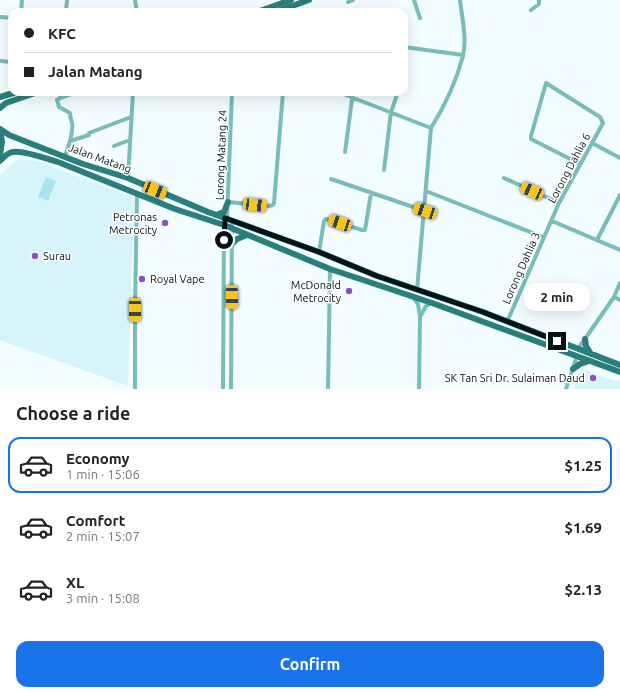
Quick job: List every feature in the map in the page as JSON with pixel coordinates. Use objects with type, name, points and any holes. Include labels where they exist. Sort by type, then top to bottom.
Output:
[{"type":"main road","points":[[268,8],[291,0]]},
{"type":"main road","points":[[286,8],[309,0]]},
{"type":"main road","points":[[0,108],[6,103],[26,96]]},
{"type":"main road","points":[[0,130],[2,142],[0,155]]},
{"type":"main road","name":"Jalan Matang","points":[[0,130],[65,156],[128,178],[216,215],[319,252],[377,276],[468,307],[578,349],[591,358],[620,372]]},
{"type":"main road","name":"Jalan Matang","points":[[0,161],[6,155],[13,152],[39,156],[83,171],[175,209],[224,225],[330,269],[432,303],[577,356],[620,365]]},
{"type":"main road","points":[[216,215],[224,212],[228,202]]},
{"type":"main road","points":[[232,244],[237,239],[247,235]]},
{"type":"main road","points":[[573,369],[591,358],[586,346],[586,339]]},
{"type":"main road","points":[[568,346],[577,351],[577,356]]},
{"type":"street","points":[[414,0],[420,18]]},
{"type":"street","points":[[417,290],[431,128],[454,81],[463,56],[464,34],[460,0]]},
{"type":"street","points":[[531,10],[539,4],[539,0]]},
{"type":"street","points":[[408,48],[463,56]]},
{"type":"street","name":"Lorong Dahlia 6","points":[[552,221],[559,203],[603,123],[600,117],[546,83],[531,139],[580,164]]},
{"type":"street","points":[[65,156],[70,141],[72,123],[70,113],[58,107],[57,100],[66,96]]},
{"type":"street","points":[[128,178],[133,96]]},
{"type":"street","name":"Lorong Matang 24","points":[[228,219],[232,96]]},
{"type":"street","points":[[228,202],[273,206],[278,168],[283,96]]},
{"type":"street","points":[[384,170],[391,112],[397,96]]},
{"type":"street","points":[[345,152],[351,97],[431,128]]},
{"type":"street","points":[[70,141],[89,135],[89,133],[131,117]]},
{"type":"street","points":[[114,146],[130,140]]},
{"type":"street","points":[[592,143],[620,158]]},
{"type":"street","points":[[504,178],[559,203]]},
{"type":"street","points":[[331,179],[425,211]]},
{"type":"street","points":[[426,191],[543,237]]},
{"type":"street","points":[[135,389],[137,193]]},
{"type":"street","points":[[319,252],[324,221],[326,219],[365,230],[371,193]]},
{"type":"street","points":[[598,240],[618,202],[620,195]]},
{"type":"street","points":[[223,389],[224,225],[228,219]]},
{"type":"street","points":[[228,219],[231,228],[232,244],[231,389]]},
{"type":"street","points":[[552,221],[620,250]]},
{"type":"street","name":"Lorong Dahlia 3","points":[[507,322],[543,237],[552,221]]},
{"type":"street","points":[[328,389],[330,269]]},
{"type":"street","points":[[578,349],[614,297],[620,283]]},
{"type":"street","points":[[224,288],[232,288]]},
{"type":"street","points":[[412,296],[418,304],[420,317],[419,389]]},
{"type":"street","points":[[614,297],[620,300]]},
{"type":"street","points":[[420,317],[426,306],[432,303]]},
{"type":"street","points":[[566,389],[577,356]]},
{"type":"shaded area","points":[[17,159],[37,161],[134,198],[128,386],[0,340],[0,175]]},
{"type":"shaded area","points":[[46,177],[56,181],[48,201],[38,197]]},
{"type":"shaded area","name":"SK Tan Sri Dr. Sulaiman Daud","points":[[581,368],[601,377],[620,381],[620,389],[574,389],[574,384]]},
{"type":"place","name":"Petronas Metrocity","points":[[165,223]]},
{"type":"place","name":"Surau","points":[[35,256]]},
{"type":"place","name":"Royal Vape","points":[[142,279]]},
{"type":"place","name":"McDonald Metrocity","points":[[349,291]]},
{"type":"place","name":"SK Tan Sri Dr. Sulaiman Daud","points":[[593,378]]},
{"type":"route","points":[[224,240],[224,225],[225,218],[227,218],[319,252],[377,276],[483,312],[557,341]]}]
